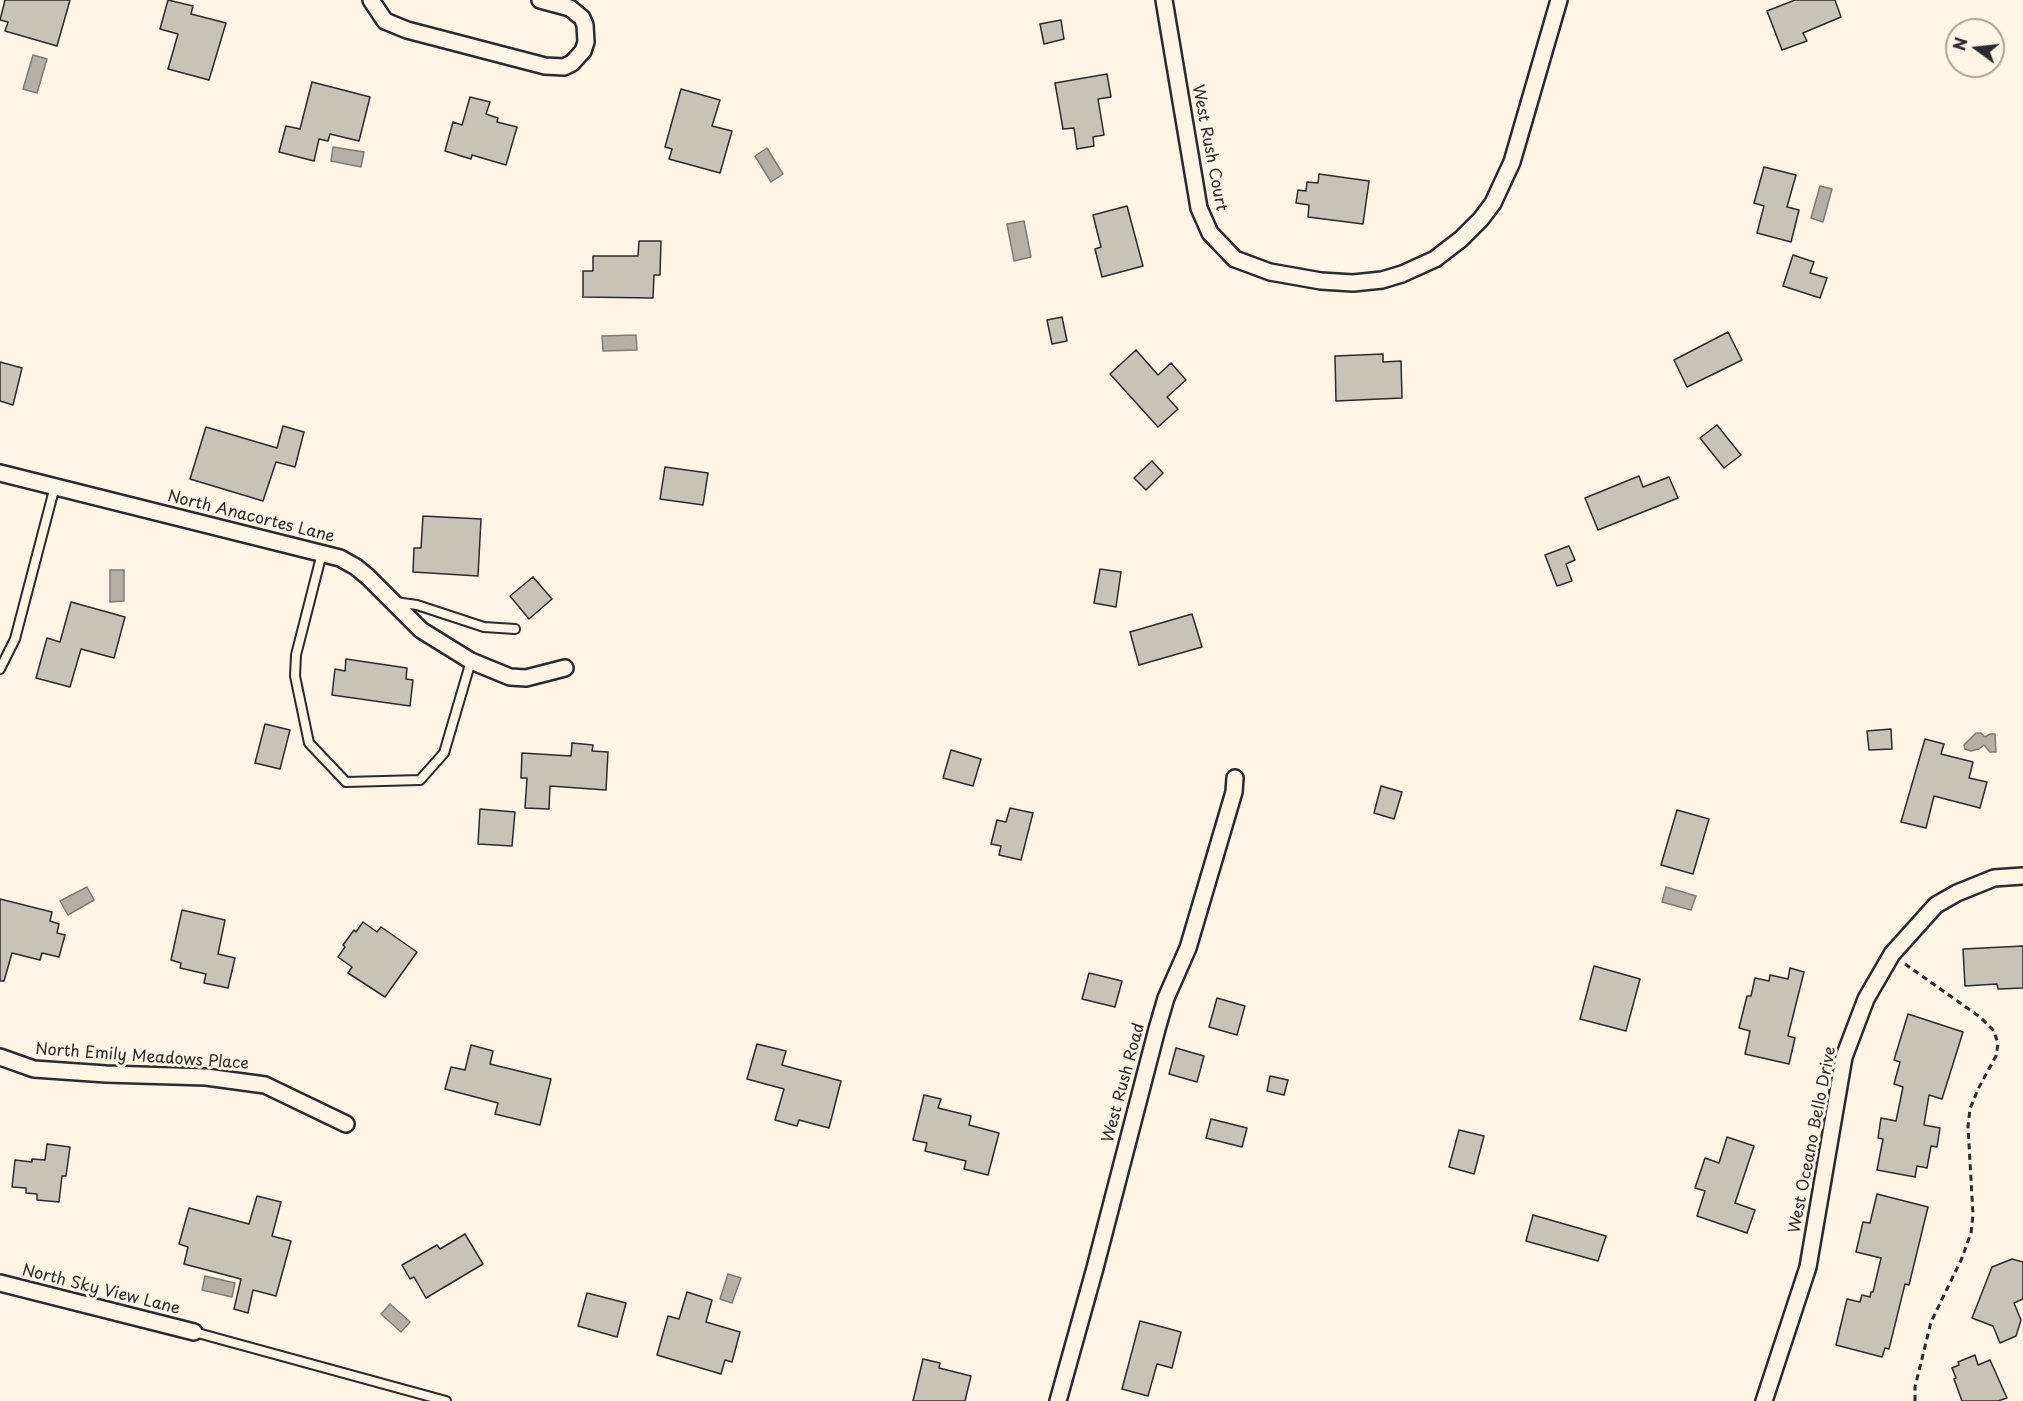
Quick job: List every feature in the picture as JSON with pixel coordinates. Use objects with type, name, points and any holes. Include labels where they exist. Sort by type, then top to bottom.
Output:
[{"type":"street","points":[[371,0],[385,21],[407,30],[545,66],[564,67],[573,63],[583,51],[586,42],[585,25],[582,18],[570,8],[540,0]]},
{"type":"street","name":"West Rush Court","points":[[1164,0],[1199,208],[1210,233],[1235,259],[1270,273],[1353,283],[1382,280],[1435,259],[1461,239],[1493,203],[1512,162],[1559,0]]},
{"type":"street","name":"North Anacortes Lane","points":[[0,473],[340,558],[356,567],[421,630],[471,661],[510,677],[526,678],[565,668]]},
{"type":"street","name":"West Rush Road","points":[[1058,1401],[1157,1029],[1166,998],[1188,948],[1234,792],[1235,778]]},
{"type":"street","name":"West Oceano Bello Drive","points":[[1764,1401],[1808,1267],[1844,1057],[1866,999],[1892,954],[1936,906],[1957,893],[1994,878],[2023,876]]},
{"type":"street","name":"North Emily Meadows Place","points":[[0,1057],[34,1069],[206,1077],[265,1085],[346,1124]]},
{"type":"street","name":"North Sky View Lane","points":[[0,1283],[194,1332]]},
{"type":"lane","points":[[0,669],[15,639],[55,486]]},
{"type":"lane","points":[[321,553],[296,655],[295,676],[309,743],[346,782],[420,780],[444,753],[471,661]]},
{"type":"lane","points":[[390,601],[417,605],[484,627],[515,629]]},
{"type":"lane","points":[[194,1332],[428,1399],[446,1401]]},
{"type":"path","points":[[1904,963],[1980,1017],[1994,1031],[1998,1044],[1996,1056],[1970,1109],[1968,1125],[1973,1215],[1971,1233],[1962,1258],[1931,1322],[1915,1387],[1915,1401]]},
{"type":"shaded area","points":[[33,55],[47,59],[37,93],[23,89]]},
{"type":"shaded area","points":[[333,147],[364,152],[361,167],[331,161]]},
{"type":"shaded area","points":[[767,148],[783,174],[771,182],[755,156]]},
{"type":"shaded area","points":[[1820,186],[1832,189],[1823,222],[1811,218]]},
{"type":"shaded area","points":[[1024,221],[1031,257],[1014,261],[1007,224]]},
{"type":"shaded area","points":[[636,335],[637,350],[603,351],[602,336]]},
{"type":"shaded area","points":[[110,570],[124,570],[124,601],[110,602]]},
{"type":"shaded area","points":[[1976,733],[1981,733],[1985,737],[1995,734],[1996,752],[1990,752],[1984,745],[1971,751],[1965,749],[1964,745]]},
{"type":"shaded area","points":[[87,887],[94,900],[68,915],[60,901]]},
{"type":"shaded area","points":[[1666,887],[1696,896],[1691,910],[1662,902]]},
{"type":"shaded area","points":[[728,1274],[741,1278],[732,1303],[720,1299]]},
{"type":"shaded area","points":[[205,1276],[235,1283],[232,1297],[202,1290]]},
{"type":"shaded area","points":[[390,1304],[410,1322],[401,1332],[381,1314]]},
{"type":"building","points":[[5,0],[70,0],[57,46],[5,31],[8,22],[0,20]]},
{"type":"building","points":[[168,0],[193,6],[191,14],[226,23],[209,80],[168,69],[178,34],[160,29]]},
{"type":"building","points":[[1795,0],[1835,0],[1841,17],[1803,33],[1807,41],[1782,50],[1767,11]]},
{"type":"building","points":[[1061,20],[1064,39],[1044,44],[1040,24]]},
{"type":"building","points":[[1107,74],[1111,97],[1098,99],[1104,135],[1093,137],[1094,146],[1077,149],[1074,128],[1063,129],[1055,83]]},
{"type":"building","points":[[312,82],[370,97],[359,141],[330,134],[328,141],[319,139],[314,161],[279,152],[286,126],[300,129]]},
{"type":"building","points":[[681,89],[720,100],[712,126],[732,131],[720,173],[669,159],[672,149],[665,147]]},
{"type":"building","points":[[470,97],[490,102],[486,114],[498,118],[497,122],[517,127],[506,165],[472,155],[471,159],[445,151],[453,122],[462,125]]},
{"type":"building","points":[[1764,167],[1796,175],[1787,207],[1799,210],[1791,242],[1757,233],[1764,206],[1754,203]]},
{"type":"building","points":[[1319,174],[1369,181],[1363,224],[1308,217],[1309,205],[1296,203],[1298,190],[1306,191],[1307,182],[1318,183]]},
{"type":"building","points":[[1127,206],[1143,266],[1102,277],[1095,249],[1101,247],[1093,215]]},
{"type":"building","points":[[639,241],[661,241],[660,275],[654,275],[653,298],[583,297],[583,271],[593,271],[593,256],[638,256]]},
{"type":"building","points":[[1793,255],[1814,262],[1810,273],[1827,278],[1820,298],[1783,286]]},
{"type":"building","points":[[1062,317],[1067,341],[1052,344],[1047,320]]},
{"type":"building","points":[[1728,332],[1742,360],[1687,387],[1674,360]]},
{"type":"building","points":[[1136,350],[1158,375],[1171,363],[1186,380],[1167,397],[1178,409],[1158,427],[1110,374]]},
{"type":"building","points":[[1383,354],[1383,362],[1401,361],[1402,398],[1336,401],[1335,356]]},
{"type":"building","points":[[0,362],[22,368],[13,405],[0,401]]},
{"type":"building","points":[[1717,425],[1741,455],[1724,468],[1700,438]]},
{"type":"building","points":[[283,426],[304,432],[295,467],[276,462],[263,501],[190,479],[206,427],[277,448]]},
{"type":"building","points":[[1152,461],[1163,473],[1146,490],[1134,478]]},
{"type":"building","points":[[665,467],[708,473],[703,505],[660,499]]},
{"type":"building","points":[[1639,476],[1643,487],[1669,477],[1678,498],[1598,530],[1585,498]]},
{"type":"building","points":[[423,516],[481,519],[478,576],[413,572],[414,548],[421,548]]},
{"type":"building","points":[[1569,546],[1575,560],[1566,564],[1572,581],[1557,586],[1545,555]]},
{"type":"building","points":[[1100,569],[1121,572],[1116,607],[1094,603]]},
{"type":"building","points":[[533,577],[552,599],[529,619],[510,596]]},
{"type":"building","points":[[71,602],[125,617],[114,658],[81,649],[70,687],[36,678],[47,638],[60,642]]},
{"type":"building","points":[[1192,614],[1202,647],[1139,665],[1130,632]]},
{"type":"building","points":[[346,659],[407,668],[406,679],[413,680],[410,706],[332,695],[335,669],[345,671]]},
{"type":"building","points":[[265,724],[290,730],[280,769],[255,763]]},
{"type":"building","points":[[1891,729],[1892,749],[1869,750],[1867,731]]},
{"type":"building","points":[[1925,739],[1944,744],[1941,754],[1973,762],[1969,778],[1987,782],[1980,808],[1934,796],[1926,828],[1901,822]]},
{"type":"building","points":[[572,743],[593,745],[592,751],[608,752],[606,790],[550,786],[549,809],[525,808],[527,778],[521,778],[522,753],[571,756]]},
{"type":"building","points":[[951,750],[981,759],[973,786],[943,778]]},
{"type":"building","points":[[1381,786],[1402,792],[1394,819],[1374,813]]},
{"type":"building","points":[[1010,808],[1033,813],[1021,860],[999,855],[1001,846],[991,844],[997,820],[1006,822]]},
{"type":"building","points":[[480,809],[515,812],[512,846],[478,844]]},
{"type":"building","points":[[1677,810],[1709,819],[1693,874],[1661,865]]},
{"type":"building","points":[[0,899],[52,912],[50,921],[59,924],[57,933],[65,935],[59,957],[42,953],[40,960],[12,953],[4,981],[0,981]]},
{"type":"building","points":[[182,910],[225,920],[218,954],[235,958],[228,988],[204,983],[206,974],[180,968],[181,963],[171,960]]},
{"type":"building","points":[[363,922],[377,932],[381,927],[417,952],[385,997],[348,973],[352,967],[338,957],[345,947],[343,945]]},
{"type":"building","points":[[2023,946],[2023,988],[1998,989],[1997,984],[1965,986],[1963,949]]},
{"type":"building","points":[[1594,966],[1640,979],[1626,1031],[1580,1019]]},
{"type":"building","points":[[1790,968],[1804,972],[1788,1036],[1795,1038],[1789,1064],[1745,1054],[1750,1031],[1739,1028],[1747,996],[1751,996],[1755,978],[1769,981],[1770,975],[1788,979]]},
{"type":"building","points":[[1089,973],[1122,981],[1115,1007],[1082,999]]},
{"type":"building","points":[[1217,998],[1245,1006],[1237,1035],[1209,1027]]},
{"type":"building","points":[[1908,1014],[1963,1032],[1942,1099],[1929,1095],[1924,1125],[1940,1128],[1937,1147],[1931,1146],[1927,1168],[1917,1166],[1915,1177],[1877,1170],[1883,1139],[1878,1138],[1881,1118],[1896,1121],[1903,1087],[1894,1084],[1900,1062],[1894,1060]]},
{"type":"building","points":[[757,1044],[786,1051],[782,1065],[841,1081],[829,1128],[799,1120],[797,1126],[775,1120],[784,1089],[747,1079]]},
{"type":"building","points":[[471,1045],[493,1051],[490,1064],[551,1079],[540,1125],[495,1114],[498,1103],[445,1089],[451,1067],[465,1070]]},
{"type":"building","points":[[1176,1048],[1204,1056],[1197,1082],[1169,1074]]},
{"type":"building","points":[[1270,1076],[1288,1080],[1284,1095],[1267,1091]]},
{"type":"building","points":[[924,1095],[941,1099],[938,1108],[971,1116],[969,1125],[999,1133],[988,1175],[964,1169],[966,1161],[925,1151],[927,1143],[913,1140]]},
{"type":"building","points":[[1211,1119],[1247,1128],[1242,1147],[1206,1138]]},
{"type":"building","points":[[1459,1130],[1484,1136],[1474,1174],[1449,1167]]},
{"type":"building","points":[[1727,1137],[1754,1146],[1735,1203],[1755,1210],[1747,1233],[1697,1216],[1705,1191],[1695,1188],[1705,1158],[1719,1163]]},
{"type":"building","points":[[47,1144],[70,1147],[66,1176],[62,1176],[59,1202],[37,1200],[37,1194],[26,1193],[26,1188],[12,1187],[15,1160],[32,1162],[32,1159],[45,1160]]},
{"type":"building","points":[[1877,1194],[1928,1207],[1909,1285],[1905,1284],[1889,1349],[1885,1348],[1882,1357],[1836,1345],[1847,1299],[1860,1302],[1862,1295],[1870,1297],[1873,1292],[1881,1258],[1856,1252],[1863,1222],[1870,1223]]},
{"type":"building","points":[[257,1196],[281,1202],[272,1236],[291,1241],[276,1296],[253,1290],[248,1313],[234,1309],[241,1279],[184,1264],[188,1247],[179,1244],[189,1208],[249,1224]]},
{"type":"building","points":[[1533,1215],[1606,1236],[1598,1261],[1526,1241]]},
{"type":"building","points":[[465,1234],[483,1264],[426,1298],[414,1277],[410,1279],[402,1265],[437,1245],[440,1249]]},
{"type":"building","points":[[2012,1259],[2023,1262],[2023,1299],[2014,1303],[2021,1320],[2016,1336],[2000,1343],[1993,1326],[1972,1318],[1992,1267]]},
{"type":"building","points":[[687,1292],[712,1300],[706,1322],[740,1332],[732,1362],[725,1360],[721,1374],[657,1355],[668,1316],[679,1319]]},
{"type":"building","points":[[587,1293],[626,1303],[617,1337],[578,1326]]},
{"type":"building","points":[[1140,1321],[1181,1332],[1172,1368],[1157,1364],[1148,1396],[1122,1389]]},
{"type":"building","points":[[1975,1355],[1978,1365],[1990,1360],[2007,1398],[1998,1401],[1962,1401],[1952,1368],[1959,1365],[1958,1362]]},
{"type":"building","points":[[923,1359],[940,1363],[939,1368],[971,1376],[965,1401],[913,1401]]}]
